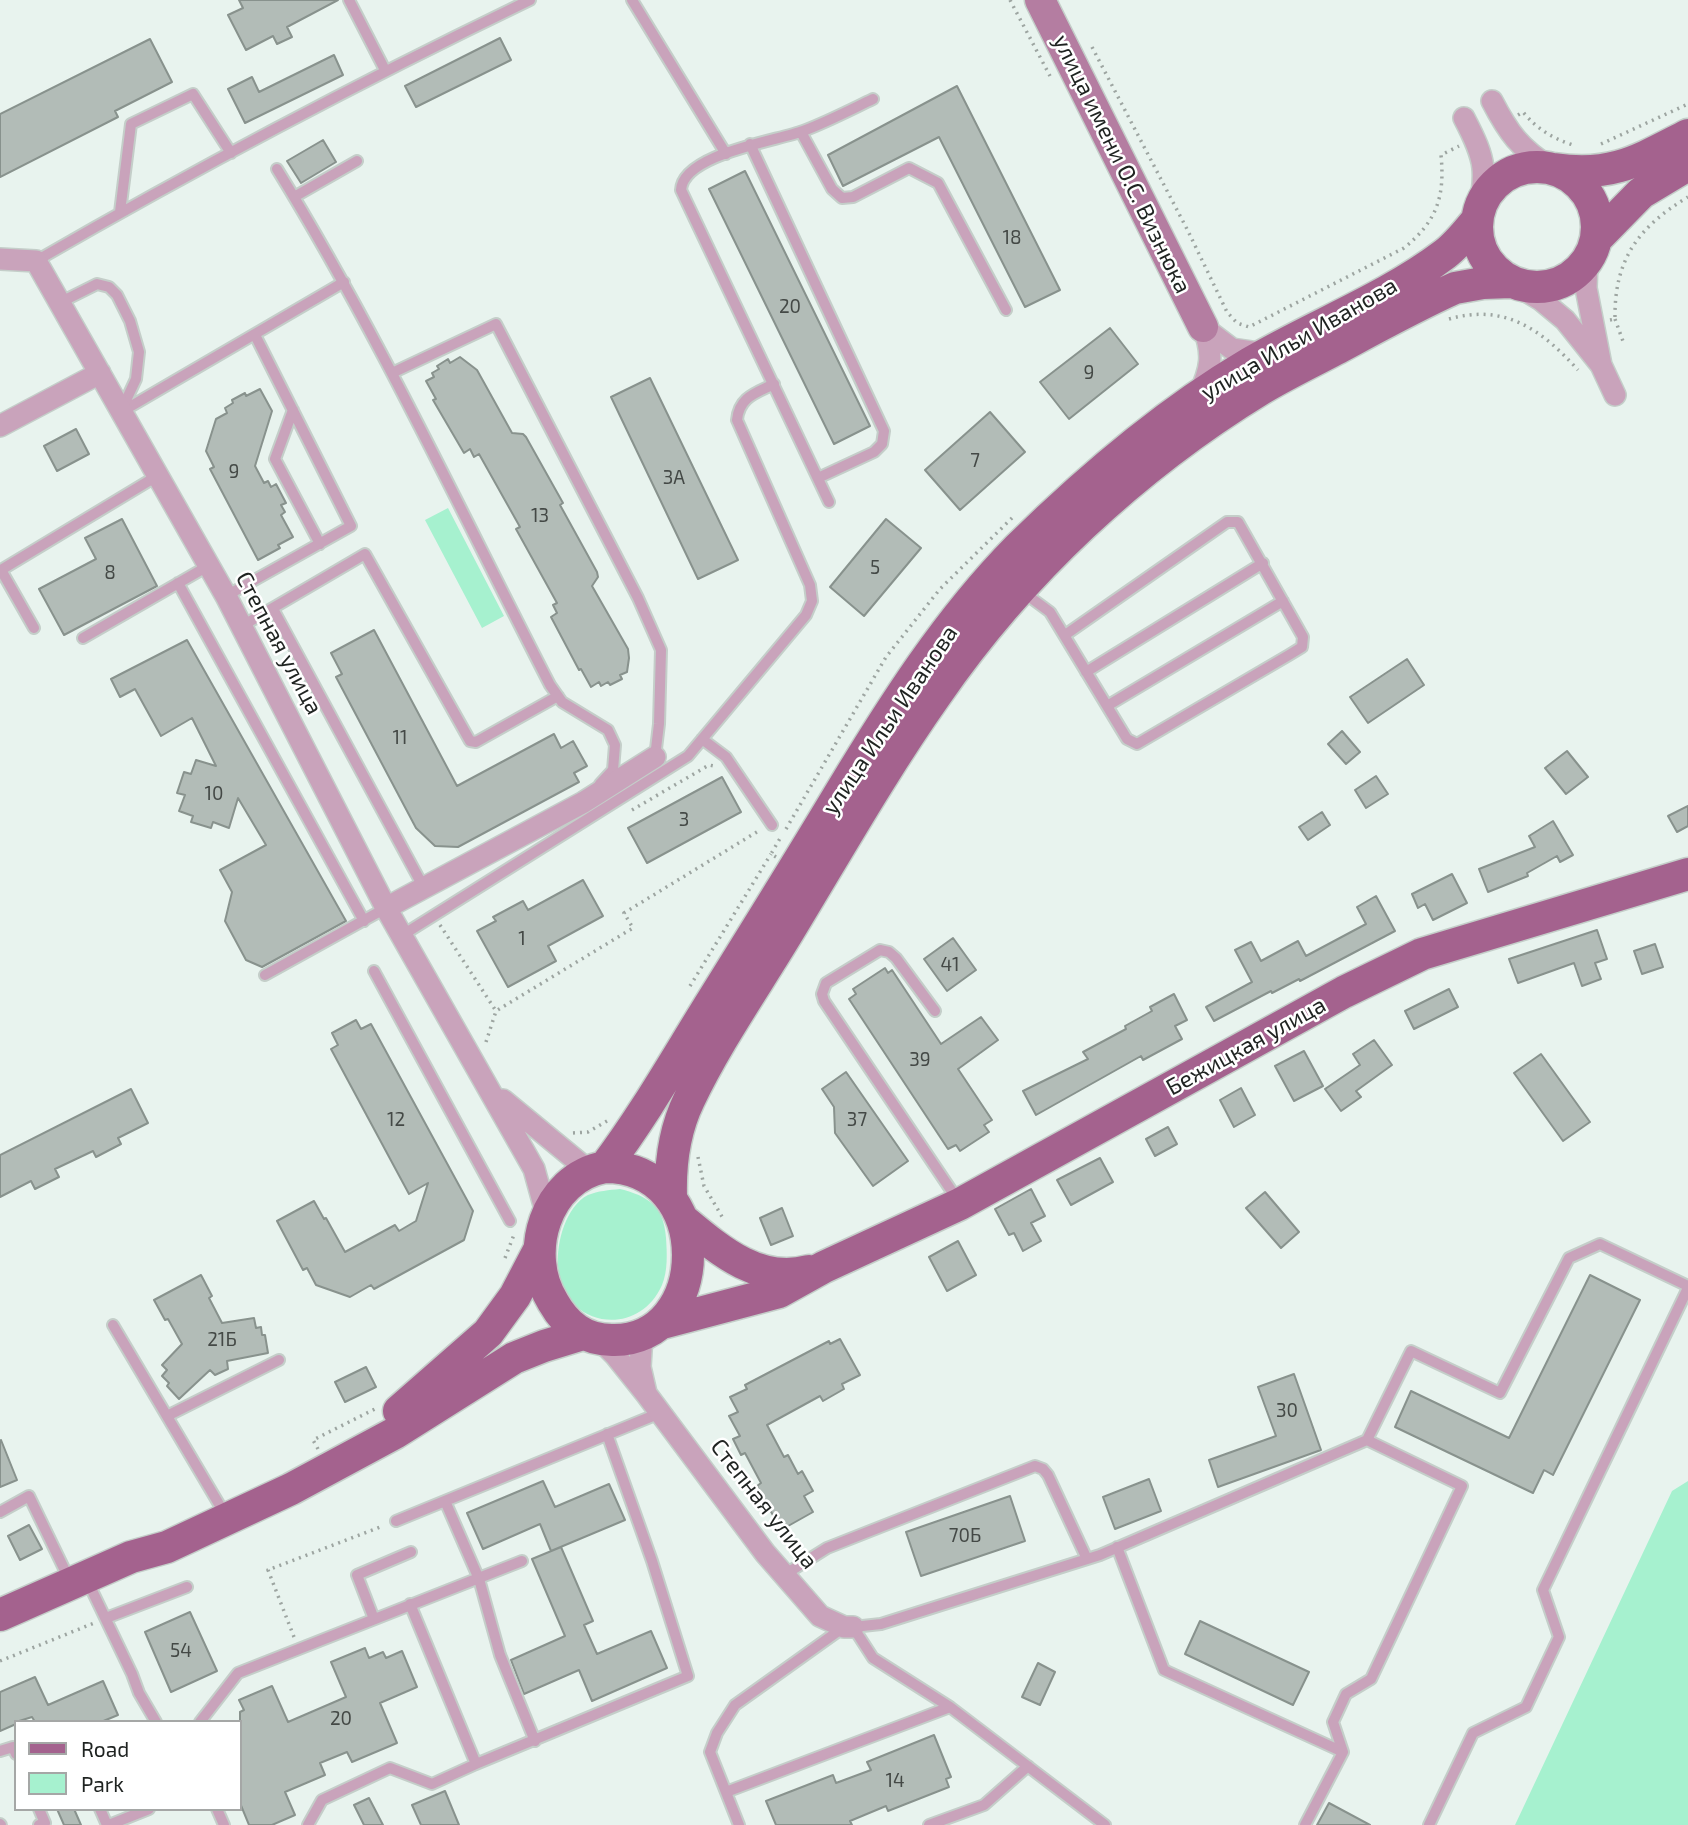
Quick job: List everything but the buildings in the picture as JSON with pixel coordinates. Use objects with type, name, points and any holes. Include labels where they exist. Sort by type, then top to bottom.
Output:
[{"type":"main road","points":[[1688,135],[1639,160],[1618,167],[1593,172],[1530,167],[1511,173],[1494,185],[1483,201],[1477,220],[1478,239],[1484,257],[1496,272],[1511,282],[1527,287],[1545,287],[1561,283],[1576,274],[1592,250],[1641,193],[1688,166]]},
{"type":"main road","points":[[1550,168],[1568,175],[1582,187],[1592,203],[1597,220],[1592,250]]},
{"type":"main road","name":"улица Ильи Иванова","points":[[596,1169],[660,1087],[913,677],[963,611],[1017,550],[1132,446],[1198,398],[1266,355],[1447,253],[1477,220]]},
{"type":"main road","name":"улица Ильи Иванова","points":[[677,1209],[670,1177],[675,1144],[688,1102],[732,1024],[936,694],[1020,590],[1097,512],[1149,468],[1203,427],[1262,388],[1455,288],[1511,282]]},
{"type":"main road","name":"Бежицкая улица","points":[[824,1267],[960,1204],[1344,992],[1422,954],[1688,874]]},
{"type":"main road","points":[[224,1513],[390,1418],[419,1396],[488,1333],[515,1296],[538,1252],[547,1216],[562,1191],[576,1177],[596,1169],[625,1169],[651,1180],[677,1209],[739,1262],[763,1272],[796,1275],[824,1267]]},
{"type":"main road","points":[[652,1329],[675,1304],[684,1284],[689,1244],[677,1209]]},
{"type":"main road","points":[[538,1252],[542,1277],[563,1320],[592,1337]]},
{"type":"main road","points":[[0,1615],[131,1558],[162,1536],[224,1513],[345,1461],[395,1433],[514,1358],[544,1346],[592,1337],[625,1341],[652,1329],[779,1292],[824,1267]]},
{"type":"street","name":"улица имени О.С. Визнюка","points":[[1041,0],[1203,327]]},
{"type":"street","points":[[1492,100],[1508,132],[1522,148],[1550,168]]},
{"type":"street","points":[[1464,118],[1479,147],[1485,170],[1477,220]]},
{"type":"street","points":[[1592,250],[1586,288],[1601,365],[1615,395]]},
{"type":"street","points":[[0,259],[36,261]]},
{"type":"street","name":"Степная улица","points":[[36,261],[226,596],[401,936],[534,1168],[547,1216]]},
{"type":"street","points":[[1511,282],[1541,300],[1565,320],[1601,365]]},
{"type":"street","points":[[1203,327],[1232,349],[1266,355]]},
{"type":"street","points":[[1198,398],[1211,360],[1210,344],[1203,327]]},
{"type":"street","points":[[0,426],[100,373]]},
{"type":"street","points":[[386,908],[583,802],[655,757]]},
{"type":"street","points":[[484,1079],[519,1115],[596,1169]]},
{"type":"street","points":[[652,1329],[640,1367],[653,1404]]},
{"type":"street","name":"Степная улица","points":[[592,1337],[615,1355],[765,1553],[820,1616],[849,1627]]},
{"type":"lane","points":[[349,0],[385,70]]},
{"type":"lane","points":[[36,261],[120,212],[385,70],[530,0]]},
{"type":"lane","points":[[632,0],[726,154]]},
{"type":"lane","points":[[120,212],[131,124],[193,94],[231,152]]},
{"type":"lane","points":[[829,502],[681,190],[682,181],[687,174],[726,154],[750,144],[801,132],[873,99]]},
{"type":"lane","points":[[801,132],[832,189],[842,198],[853,197],[909,168],[938,183],[1006,310]]},
{"type":"lane","points":[[750,144],[884,431],[882,444],[874,452],[818,478]]},
{"type":"lane","points":[[293,197],[357,161]]},
{"type":"lane","points":[[276,169],[344,282],[558,696],[562,702],[608,730],[615,745],[613,769],[583,802]]},
{"type":"lane","points":[[121,412],[344,282]]},
{"type":"lane","points":[[59,303],[97,284],[108,287],[117,295],[130,321],[139,352],[136,379],[121,412]]},
{"type":"lane","points":[[392,373],[496,324],[638,598],[661,650],[655,757]]},
{"type":"lane","points":[[226,596],[351,526],[255,335]]},
{"type":"lane","points":[[401,936],[688,756],[806,615],[812,601],[810,585],[737,420],[738,410],[745,399],[774,384]]},
{"type":"lane","points":[[293,410],[275,459],[320,544]]},
{"type":"lane","points":[[34,628],[1,570],[157,476]]},
{"type":"lane","points":[[1020,590],[1050,612],[1127,739],[1137,744],[1302,647],[1303,638],[1238,522],[1227,522],[1065,635]]},
{"type":"lane","points":[[242,626],[365,554],[470,741],[476,741],[558,696]]},
{"type":"lane","points":[[1086,672],[1263,564]]},
{"type":"lane","points":[[83,638],[208,566]]},
{"type":"lane","points":[[178,583],[364,920]]},
{"type":"lane","points":[[1107,706],[1283,601]]},
{"type":"lane","points":[[273,609],[424,888]]},
{"type":"lane","points":[[702,739],[726,757],[772,825]]},
{"type":"lane","points":[[265,975],[386,908]]},
{"type":"lane","points":[[935,1011],[896,958],[880,950],[826,984],[822,994],[824,1001],[960,1204]]},
{"type":"lane","points":[[374,971],[512,1225]]},
{"type":"lane","points":[[739,1825],[710,1752],[717,1733],[735,1705],[849,1627],[881,1624],[1087,1559],[1367,1440],[1411,1351],[1500,1394],[1569,1258],[1600,1244],[1688,1287],[1543,1590],[1559,1637],[1526,1707],[1473,1733],[1429,1825]]},
{"type":"lane","points":[[113,1325],[224,1513]]},
{"type":"lane","points":[[167,1416],[279,1360]]},
{"type":"lane","points":[[396,1521],[607,1434],[653,1404]]},
{"type":"lane","points":[[308,1825],[322,1800],[390,1768],[432,1784],[476,1763],[688,1676],[652,1561],[607,1434]]},
{"type":"lane","points":[[1305,1825],[1343,1752],[1333,1722],[1346,1694],[1371,1679],[1462,1486],[1367,1440]]},
{"type":"lane","points":[[784,1575],[827,1548],[1035,1466],[1048,1475],[1087,1559]]},
{"type":"lane","points":[[0,1512],[29,1496],[79,1580],[106,1618],[150,1720]]},
{"type":"lane","points":[[445,1501],[479,1579],[500,1655],[535,1741]]},
{"type":"lane","points":[[1117,1547],[1164,1670],[1343,1752]]},
{"type":"lane","points":[[374,1619],[357,1575],[411,1552]]},
{"type":"lane","points":[[202,1720],[238,1673],[522,1561]]},
{"type":"lane","points":[[106,1618],[187,1587]]},
{"type":"lane","points":[[410,1604],[476,1763]]},
{"type":"lane","points":[[849,1627],[873,1658],[950,1707],[1105,1825]]},
{"type":"lane","points":[[726,1792],[950,1707]]},
{"type":"lane","points":[[929,1825],[984,1805],[1028,1766]]},
{"type":"lane","points":[[39,1825],[45,1823],[40,1811]]},
{"type":"lane","points":[[108,1825],[144,1811]]},
{"type":"path","points":[[1086,36],[1188,231],[1227,312],[1237,323],[1249,327],[1317,292]]},
{"type":"path","points":[[1624,344],[1615,319],[1615,295],[1621,271],[1632,247],[1648,225],[1688,197]]},
{"type":"path","points":[[1443,322],[1470,315],[1490,314],[1510,318],[1548,339],[1578,370]]},
{"type":"path","points":[[1592,323],[1615,319]]},
{"type":"path","points":[[627,813],[709,765],[717,768]]},
{"type":"path","points":[[484,1079],[496,1064],[485,1040],[496,1011],[633,928],[624,913],[761,831],[753,819]]},
{"type":"path","points":[[686,993],[771,854]]},
{"type":"path","points":[[433,916],[496,1011]]},
{"type":"path","points":[[564,1130],[573,1134],[588,1132],[608,1121]]},
{"type":"path","points":[[697,1151],[704,1186],[725,1222]]},
{"type":"path","points":[[505,1259],[512,1225]]},
{"type":"path","points":[[321,1456],[313,1440],[379,1407]]},
{"type":"path","points":[[298,1649],[268,1570],[396,1521]]},
{"type":"path","points":[[0,1661],[106,1618]]},
{"type":"green space","points":[[448,508],[504,616],[482,628],[425,520]]},
{"type":"green space","points":[[620,1189],[639,1195],[658,1210],[665,1227],[666,1268],[662,1285],[651,1302],[636,1314],[619,1319],[602,1319],[586,1313],[572,1302],[562,1287],[558,1266],[559,1247],[568,1216],[580,1200],[588,1195]]},
{"type":"green space","points":[[1688,1481],[1688,1825],[1515,1825],[1672,1491]]}]
